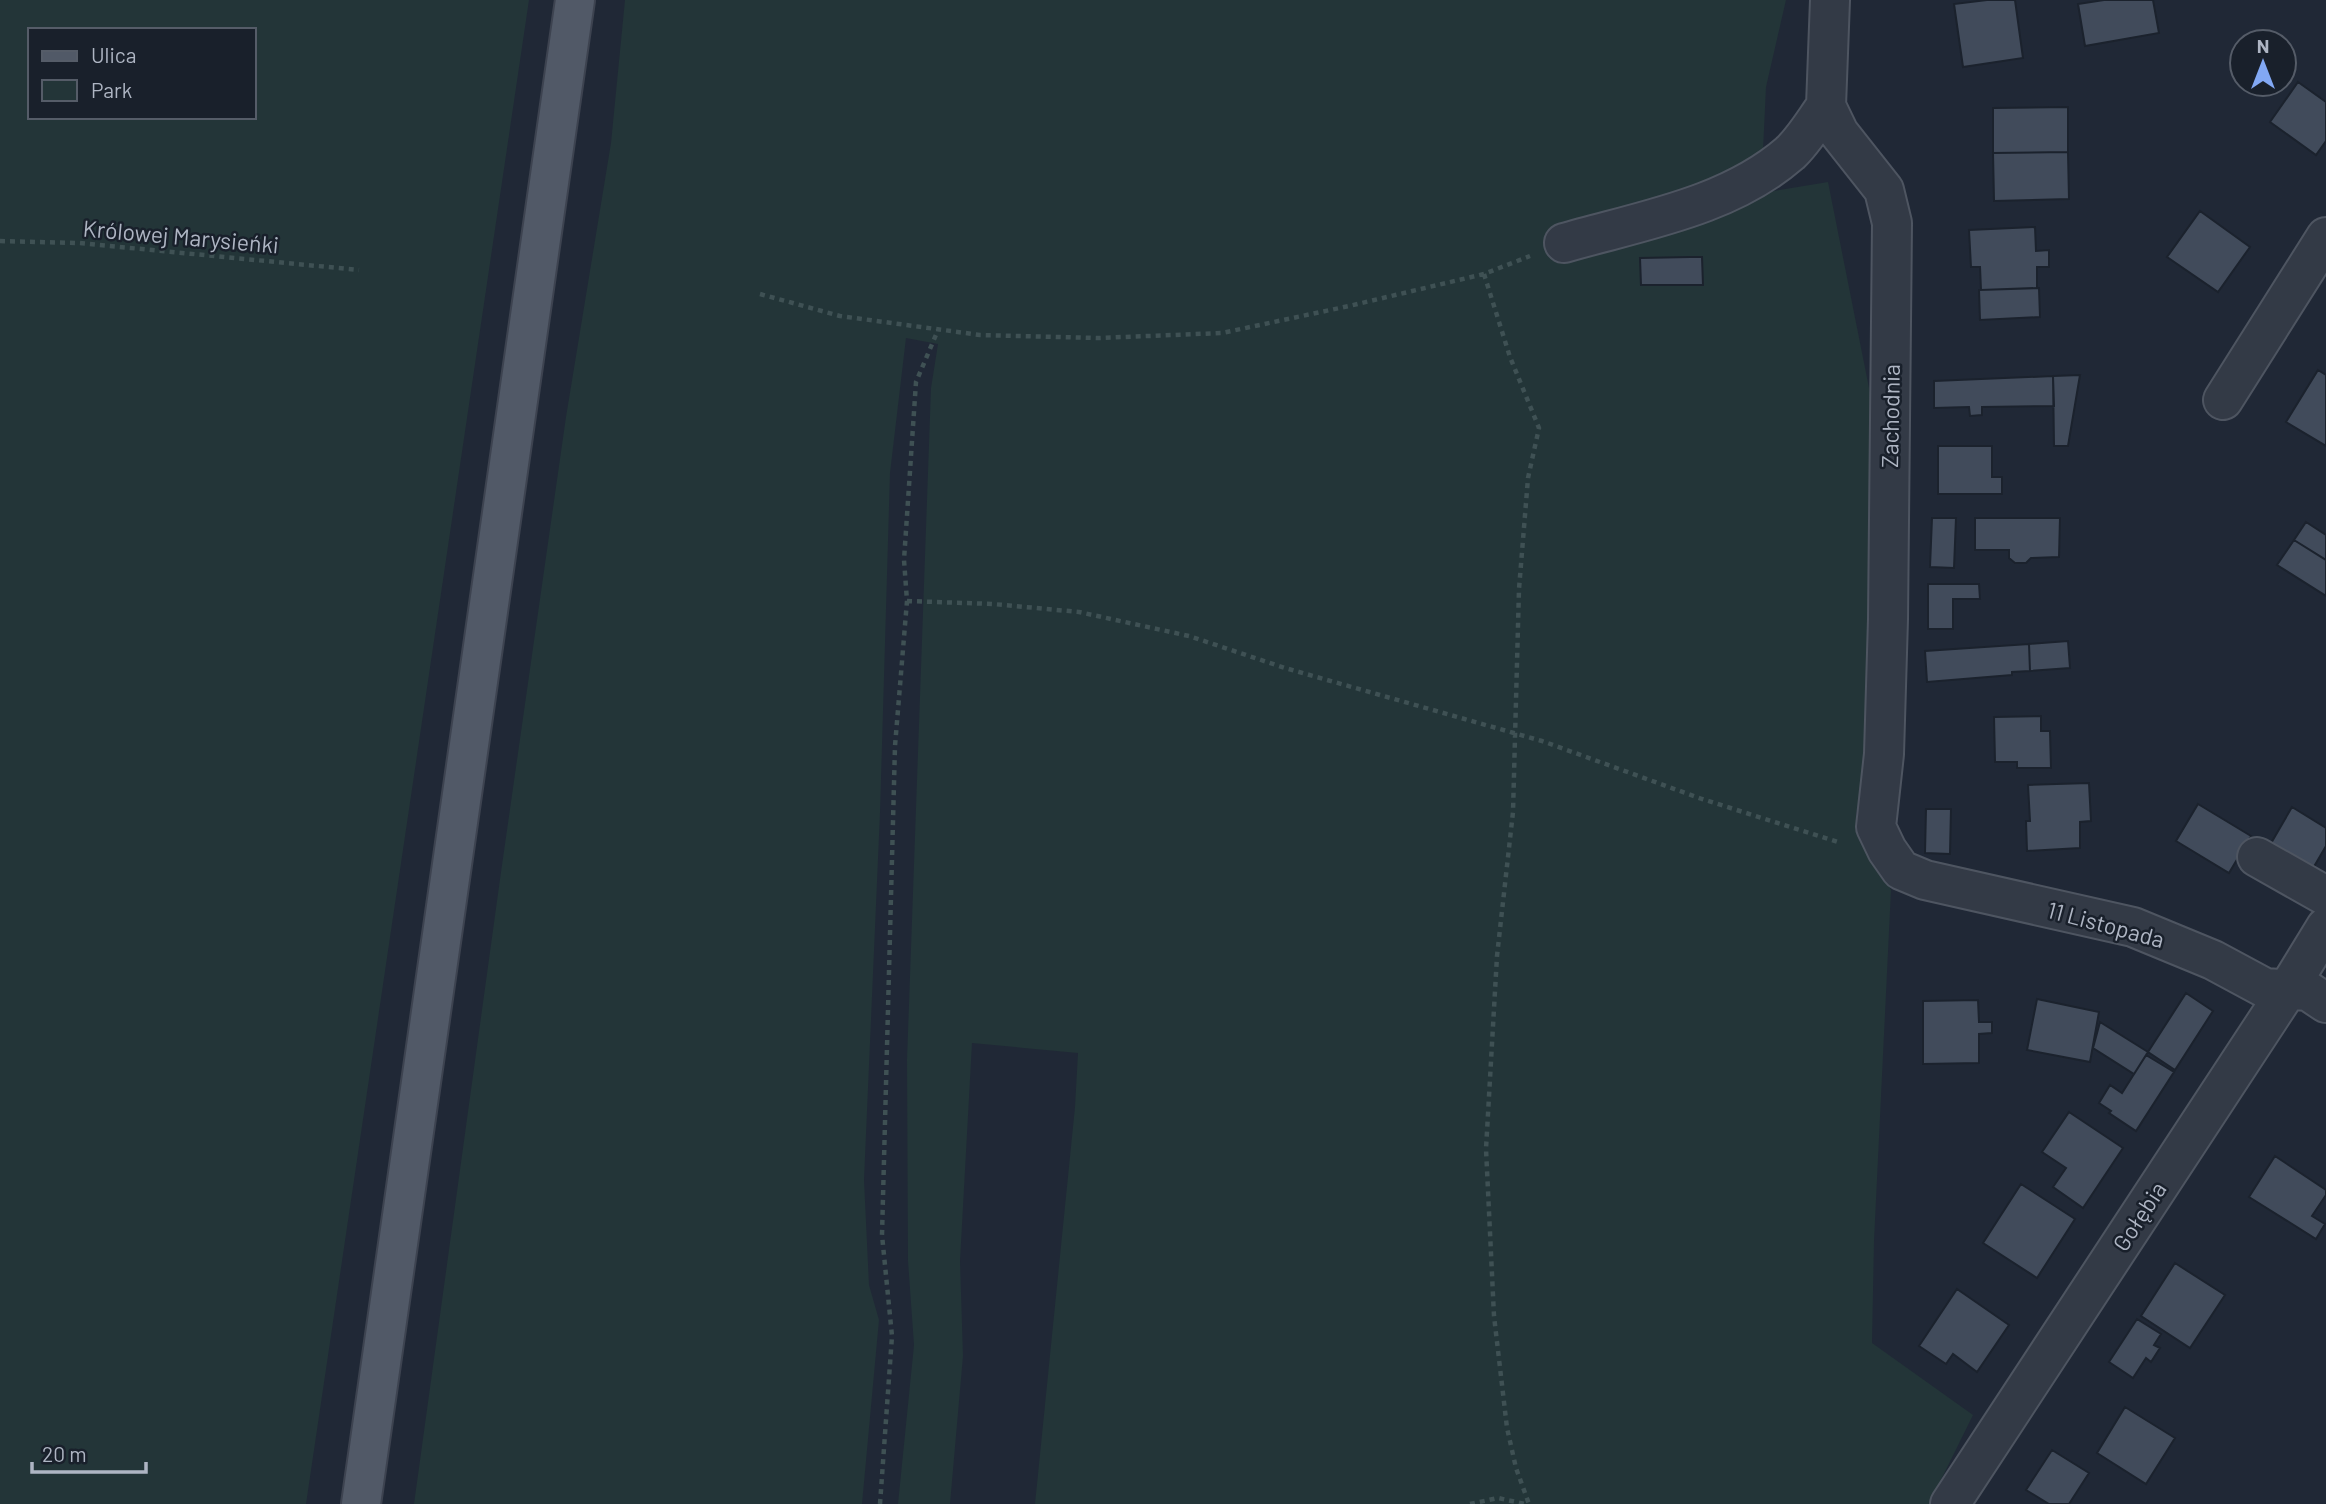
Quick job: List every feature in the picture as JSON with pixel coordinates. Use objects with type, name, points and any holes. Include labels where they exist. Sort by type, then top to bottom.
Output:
[{"type":"main road","points":[[361,1504],[575,0]]},
{"type":"street","name":"Zachodnia","points":[[1830,0],[1826,106],[1839,133],[1884,190],[1892,223],[1888,620],[1884,754],[1876,827],[1886,850]]},
{"type":"street","points":[[1564,243],[1709,201],[1755,178],[1791,152],[1826,106]]},
{"type":"street","points":[[2223,400],[2326,237]]},
{"type":"street","name":"11 Listopada","points":[[1886,850],[1901,870],[1925,880],[2133,927],[2213,960],[2265,988],[2308,991],[2326,1003]]},
{"type":"street","points":[[2257,856],[2326,896]]},
{"type":"street","name":"Gołębia","points":[[1950,1504],[2326,928]]},
{"type":"path","name":"Królowej Marysieńki","points":[[0,242],[79,243],[359,270]]},
{"type":"path","points":[[760,294],[840,316],[980,335],[1099,338],[1222,333],[1484,274],[1564,243]]},
{"type":"path","points":[[1469,1504],[1498,1498],[1527,1504],[1507,1428],[1494,1316],[1486,1149],[1497,956],[1513,812],[1520,575],[1528,478],[1539,428],[1510,356],[1484,274]]},
{"type":"path","points":[[880,1504],[891,1336],[882,1235],[895,746],[907,601],[904,560],[916,382],[938,330]]},
{"type":"path","points":[[907,601],[993,604],[1079,612],[1189,636],[1285,668],[1542,741],[1771,822],[1836,842],[1886,850]]},
{"type":"green space","points":[[0,0],[529,0],[306,1504],[0,1504]]},
{"type":"green space","points":[[625,0],[1786,0],[1766,87],[1761,193],[1828,182],[1877,428],[1871,734],[1856,815],[1891,890],[1874,1241],[1872,1343],[1973,1415],[1929,1504],[1035,1504],[1075,1107],[1078,1053],[972,1043],[960,1261],[963,1356],[950,1504],[898,1504],[914,1345],[908,1261],[907,1060],[931,388],[938,344],[906,338],[890,473],[880,813],[864,1180],[869,1285],[879,1320],[862,1504],[414,1504],[566,417],[611,143]]},
{"type":"building","points":[[2015,0],[2023,58],[1963,67],[1954,4]]},
{"type":"building","points":[[2104,0],[2153,0],[2159,33],[2085,46],[2078,4]]},
{"type":"building","points":[[2298,82],[2326,102],[2326,141],[2316,155],[2270,122],[2287,98],[2298,98]]},
{"type":"building","points":[[2068,107],[2068,152],[1993,153],[1993,108]]},
{"type":"building","points":[[2068,152],[2069,199],[1994,201],[1993,153]]},
{"type":"building","points":[[2200,211],[2250,247],[2218,292],[2167,257]]},
{"type":"building","points":[[2035,227],[2036,251],[2049,250],[2049,267],[2037,267],[2037,288],[1981,290],[1980,267],[1971,267],[1969,230]]},
{"type":"building","points":[[1702,257],[1703,285],[1641,285],[1640,258]]},
{"type":"building","points":[[2039,288],[2040,317],[1980,320],[1979,290]]},
{"type":"building","points":[[2318,370],[2326,375],[2326,446],[2286,422]]},
{"type":"building","points":[[2080,375],[2068,446],[2054,446],[2053,376]]},
{"type":"building","points":[[2053,376],[2054,406],[1982,407],[1982,415],[1970,416],[1969,407],[1934,408],[1934,381]]},
{"type":"building","points":[[1938,446],[1992,446],[1992,477],[2002,477],[2002,494],[1938,494]]},
{"type":"building","points":[[1932,518],[1956,518],[1954,568],[1930,567]]},
{"type":"building","points":[[1975,518],[2060,518],[2059,557],[2031,558],[2026,563],[2015,563],[2009,558],[2009,550],[1975,550]]},
{"type":"building","points":[[2306,522],[2326,535],[2326,560],[2294,540]]},
{"type":"building","points":[[2294,540],[2326,560],[2326,596],[2277,565]]},
{"type":"building","points":[[1928,584],[1979,584],[1980,599],[1953,599],[1953,629],[1928,629]]},
{"type":"building","points":[[2068,641],[2070,668],[2030,671],[2029,644]]},
{"type":"building","points":[[2029,644],[2030,671],[1927,682],[1925,651]]},
{"type":"building","points":[[2041,716],[2041,731],[2050,731],[2051,768],[2017,768],[2017,762],[1995,762],[1994,717]]},
{"type":"building","points":[[2089,783],[2091,821],[2080,822],[2080,848],[2027,851],[2026,821],[2030,821],[2028,785]]},
{"type":"building","points":[[2198,804],[2251,836],[2229,873],[2176,841]]},
{"type":"building","points":[[2292,807],[2326,828],[2326,846],[2312,870],[2270,845]]},
{"type":"building","points":[[1926,809],[1951,809],[1950,854],[1925,853]]},
{"type":"building","points":[[2186,993],[2213,1011],[2175,1070],[2148,1052]]},
{"type":"building","points":[[2037,999],[2099,1012],[2090,1062],[2027,1050]]},
{"type":"building","points":[[1978,1000],[1979,1022],[1992,1022],[1992,1033],[1979,1034],[1979,1063],[1923,1064],[1923,1001]]},
{"type":"building","points":[[2100,1022],[2148,1052],[2134,1074],[2093,1048]]},
{"type":"building","points":[[2146,1055],[2174,1072],[2136,1131],[2099,1103],[2110,1085],[2122,1093]]},
{"type":"building","points":[[2069,1112],[2123,1148],[2083,1208],[2053,1187],[2066,1168],[2042,1152]]},
{"type":"building","points":[[2275,1156],[2326,1190],[2326,1195],[2312,1216],[2325,1224],[2316,1239],[2249,1197]]},
{"type":"building","points":[[2021,1184],[2075,1219],[2037,1278],[1983,1243]]},
{"type":"building","points":[[2175,1263],[2225,1295],[2190,1348],[2141,1316]]},
{"type":"building","points":[[1957,1289],[2009,1325],[1977,1372],[1953,1354],[1946,1364],[1919,1346]]},
{"type":"building","points":[[2137,1319],[2161,1334],[2154,1345],[2160,1348],[2151,1362],[2146,1358],[2133,1378],[2109,1362]]},
{"type":"building","points":[[2125,1407],[2175,1438],[2146,1484],[2097,1453]]},
{"type":"building","points":[[2052,1450],[2089,1473],[2069,1504],[2049,1504],[2026,1490]]}]
